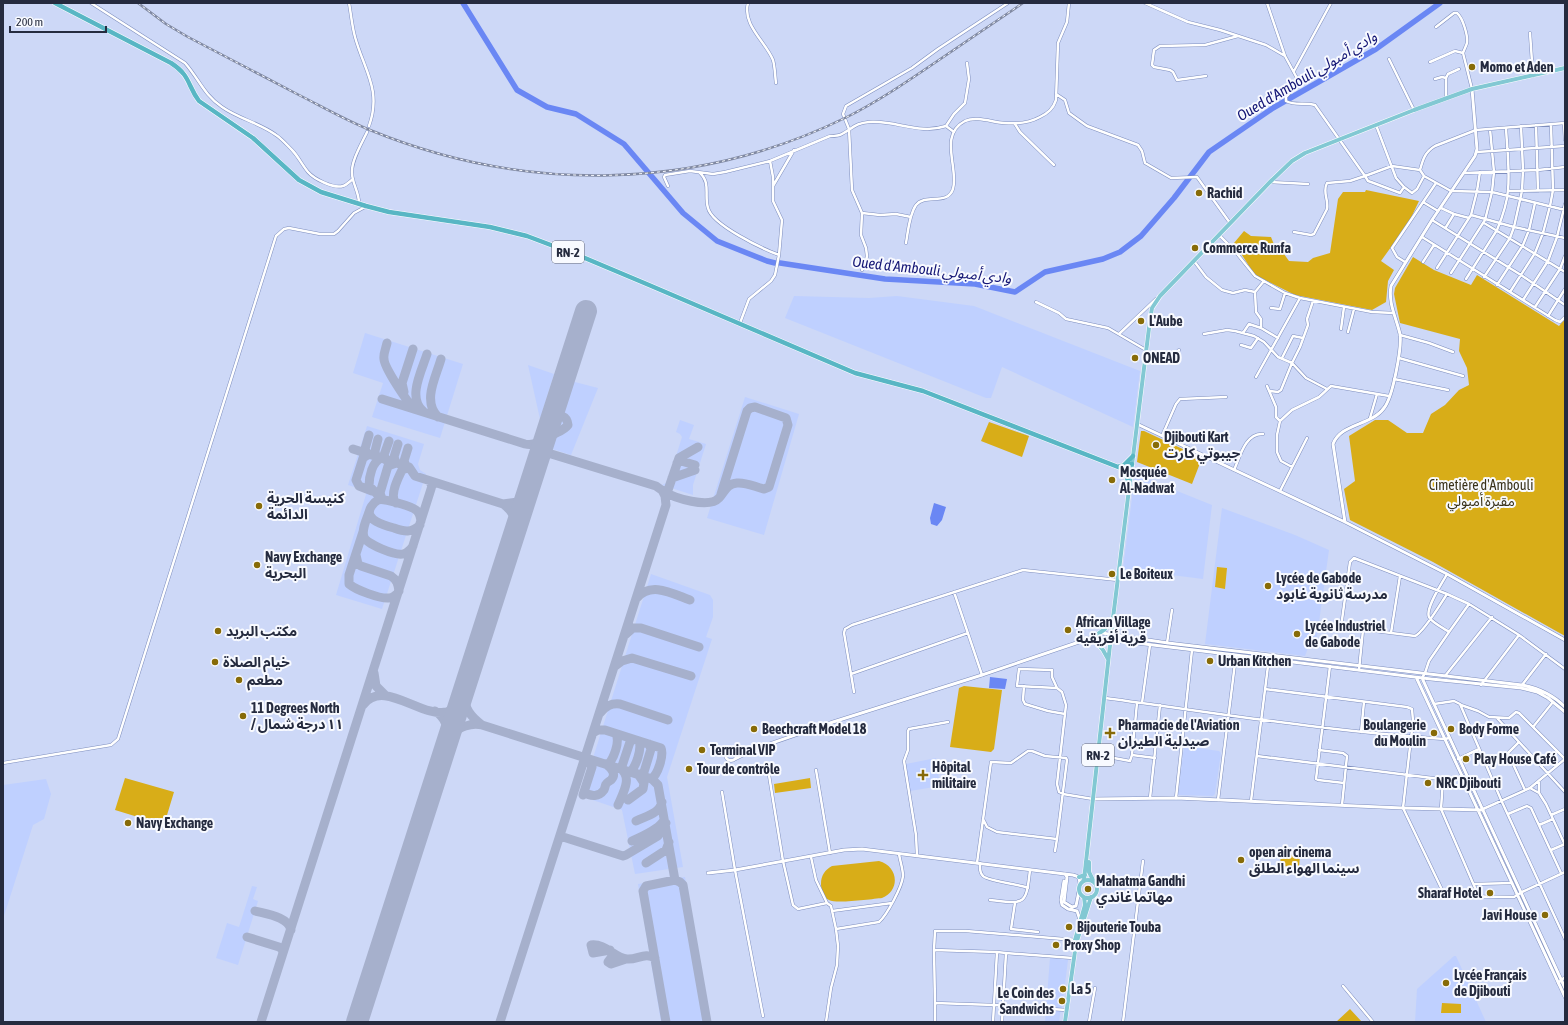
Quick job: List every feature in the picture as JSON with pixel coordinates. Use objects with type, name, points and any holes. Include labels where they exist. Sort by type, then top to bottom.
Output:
[{"type":"highway","name":"RN-2","points":[[55,3],[171,63],[185,75],[195,95],[200,100],[253,138],[299,180],[321,192],[366,206],[406,215],[490,227],[526,236],[580,256],[856,373],[923,392],[1130,472]]},
{"type":"highway","points":[[1120,467],[1128,463],[1133,456]]},
{"type":"highway","points":[[1120,467],[1132,464]]},
{"type":"highway","points":[[1120,467],[1126,474],[1129,485]]},
{"type":"main road","points":[[1130,472],[1151,313],[1160,296],[1292,161],[1305,153],[1376,124],[1472,89],[1565,68]]},
{"type":"main road","name":"RN-2","points":[[1084,880],[1130,472]]},
{"type":"main road","points":[[1098,634],[1109,625],[1113,618]]},
{"type":"main road","points":[[1097,643],[1104,650],[1109,661]]},
{"type":"main road","name":"RN-2","points":[[1076,941],[1092,897],[1097,890],[1089,872],[1088,849]]},
{"type":"main road","points":[[1079,877],[1085,875]]},
{"type":"main road","points":[[1092,897],[1084,897],[1079,891],[1080,884],[1084,880],[1094,882]]},
{"type":"main road","name":"RN-2","points":[[1065,1022],[1073,958],[1080,921],[1085,905],[1084,897]]},
{"type":"street","points":[[349,3],[355,36],[372,87],[374,108],[369,126]]},
{"type":"street","points":[[748,3],[747,8],[752,27],[773,60],[776,83]]},
{"type":"street","points":[[862,270],[867,256],[866,248],[861,235],[862,213],[854,196],[851,181],[849,129],[843,114],[846,106],[912,68],[1008,3]]},
{"type":"street","points":[[906,243],[911,218],[917,205],[921,201],[928,199],[946,198],[952,190],[954,167],[950,151],[954,132],[960,125],[968,120],[1014,124],[1036,119],[1046,114],[1054,104],[1056,94],[1058,43],[1067,22],[1068,3]]},
{"type":"street","points":[[1145,3],[1188,22],[1266,45],[1285,56]]},
{"type":"street","points":[[1267,3],[1285,56],[1294,71],[1298,83],[1286,97],[1286,101],[1290,104],[1309,104],[1315,106],[1366,179],[1400,192],[1404,187]]},
{"type":"street","points":[[1294,71],[1331,3]]},
{"type":"street","points":[[92,4],[185,64],[192,71],[202,89],[211,98],[234,115],[277,136],[292,149],[314,178],[340,186],[347,184],[353,179]]},
{"type":"street","points":[[1345,522],[1333,444],[1338,435],[1342,432],[1378,414],[1384,408],[1389,396],[1399,358],[1400,335],[1389,298],[1391,286],[1477,152],[1472,89],[1463,52],[1467,43],[1463,21],[1458,13],[1454,13],[1436,27]]},
{"type":"street","points":[[1530,33],[1533,76]]},
{"type":"street","points":[[1206,76],[1177,80],[1173,72],[1170,70],[1154,67],[1152,64],[1154,50],[1160,46],[1205,45],[1238,36]]},
{"type":"street","points":[[1430,62],[1455,51],[1463,52]]},
{"type":"street","points":[[1389,59],[1414,110]]},
{"type":"street","points":[[668,186],[664,177],[665,175],[690,171],[713,174],[770,161],[830,136],[841,135],[856,124],[870,122],[930,129],[946,126],[964,103],[969,79],[967,63]]},
{"type":"street","points":[[1446,98],[1446,78],[1449,72],[1459,69]]},
{"type":"street","points":[[1435,79],[1442,77],[1446,78]]},
{"type":"street","points":[[1056,94],[1067,102],[1069,113],[1087,126],[1138,146],[1142,151],[1145,163],[1174,179],[1197,177],[1230,224]]},
{"type":"street","points":[[1420,170],[1424,155],[1429,150],[1476,130],[1564,123],[1565,140]]},
{"type":"street","points":[[1014,124],[1020,132],[1054,165]]},
{"type":"street","points":[[1376,124],[1396,178],[1404,187],[1414,192],[1424,176]]},
{"type":"street","points":[[1536,125],[1538,191]]},
{"type":"street","points":[[1510,292],[1535,253],[1543,233],[1550,206],[1553,190],[1551,125]]},
{"type":"street","points":[[946,126],[954,132]]},
{"type":"street","points":[[1484,276],[1510,238],[1514,227],[1522,191],[1523,170],[1521,126]]},
{"type":"street","points":[[1466,278],[1500,223],[1508,191],[1509,171],[1506,128]]},
{"type":"street","points":[[1451,273],[1485,221],[1492,192],[1494,172],[1490,129]]},
{"type":"street","points":[[359,204],[358,192],[352,173],[354,160],[367,132]]},
{"type":"street","points":[[1477,152],[1565,146]]},
{"type":"street","points":[[773,186],[794,150]]},
{"type":"street","points":[[740,323],[749,299],[771,281],[775,275],[779,255],[782,220],[773,201],[770,161]]},
{"type":"street","points":[[1294,232],[1311,235],[1314,234],[1328,206],[1325,190],[1327,183],[1350,181],[1392,166],[1420,170],[1424,176],[1451,191],[1492,192],[1564,210]]},
{"type":"street","points":[[1464,173],[1538,170],[1565,167]]},
{"type":"street","points":[[698,172],[704,176],[706,181],[707,207],[713,216],[749,242],[779,255]]},
{"type":"street","points":[[1437,268],[1459,236],[1470,216],[1477,191],[1480,172]]},
{"type":"street","points":[[1270,182],[1308,184]]},
{"type":"street","points":[[1405,262],[1397,257],[1392,248],[1436,183]]},
{"type":"street","points":[[1508,191],[1565,190]]},
{"type":"street","points":[[1423,202],[1454,214],[1470,216],[1485,221],[1565,238]]},
{"type":"street","points":[[1497,285],[1523,246],[1529,230],[1535,203]]},
{"type":"street","points":[[1522,300],[1548,261],[1557,236],[1565,204]]},
{"type":"street","points":[[3,763],[111,745],[118,740],[276,236],[284,229],[289,228],[320,234],[334,234],[354,213],[366,206]]},
{"type":"street","points":[[862,213],[880,215],[896,214],[911,218]]},
{"type":"street","points":[[1446,228],[1454,214]]},
{"type":"street","points":[[1432,220],[1521,275],[1565,305]]},
{"type":"street","points":[[1485,221],[1565,272]]},
{"type":"street","points":[[1219,235],[1234,250],[1251,273],[1285,293],[1300,298],[1354,309],[1394,313]]},
{"type":"street","points":[[1422,237],[1558,322],[1565,317]]},
{"type":"street","points":[[1423,262],[1434,245]]},
{"type":"street","points":[[1535,307],[1560,269],[1565,256]]},
{"type":"street","points":[[1194,261],[1206,277],[1222,290],[1233,293],[1245,290],[1255,292]]},
{"type":"street","points":[[1261,328],[1261,319],[1256,312],[1255,292],[1264,281]]},
{"type":"street","points":[[1548,316],[1565,289]]},
{"type":"street","points":[[1271,308],[1280,309],[1285,293]]},
{"type":"street","points":[[1119,334],[1160,296]]},
{"type":"street","points":[[1256,377],[1300,298]]},
{"type":"street","points":[[1270,391],[1278,392],[1281,390],[1308,325],[1307,319],[1313,301]]},
{"type":"street","points":[[1036,302],[1059,313],[1066,319],[1108,328],[1146,350]]},
{"type":"street","points":[[1341,329],[1344,307]]},
{"type":"street","points":[[1348,332],[1354,309]]},
{"type":"street","points":[[1243,333],[1249,324],[1261,328],[1278,338]]},
{"type":"street","points":[[1204,334],[1227,330],[1258,338],[1278,357],[1292,363],[1306,378],[1327,389]]},
{"type":"street","points":[[1400,335],[1429,343],[1453,352]]},
{"type":"street","points":[[1282,358],[1293,336],[1303,338]]},
{"type":"street","points":[[1241,344],[1251,348],[1258,338]]},
{"type":"street","points":[[1146,357],[1170,359],[1179,350]]},
{"type":"street","points":[[1399,358],[1463,376]]},
{"type":"street","points":[[1394,379],[1448,390]]},
{"type":"street","points":[[1267,386],[1276,407],[1276,416],[1280,421]]},
{"type":"street","points":[[1292,467],[1281,461],[1276,452],[1280,421],[1292,410],[1319,397],[1327,389],[1333,386],[1389,396]]},
{"type":"street","points":[[1370,418],[1377,394]]},
{"type":"street","points":[[1162,436],[1176,404],[1180,399],[1226,397]]},
{"type":"street","points":[[1137,424],[1345,522],[1447,574],[1565,640]]},
{"type":"street","points":[[1234,470],[1249,439],[1258,434],[1263,434]]},
{"type":"street","points":[[1280,492],[1306,438]]},
{"type":"street","points":[[1342,627],[1351,559],[1354,558],[1438,590],[1469,604],[1519,635],[1565,669]]},
{"type":"street","points":[[854,692],[844,634],[845,629],[848,626],[1023,570],[1118,580]]},
{"type":"street","points":[[1447,574],[1438,590],[1429,612],[1430,619],[1449,632]]},
{"type":"street","points":[[1391,633],[1400,576]]},
{"type":"street","points":[[954,592],[982,675]]},
{"type":"street","points":[[1320,624],[1417,636],[1447,594]]},
{"type":"street","points":[[1422,678],[1429,661],[1469,604]]},
{"type":"street","points":[[1167,647],[1172,610]]},
{"type":"street","points":[[1445,676],[1492,618]]},
{"type":"street","points":[[1360,668],[1363,630]]},
{"type":"street","points":[[851,674],[968,633]]},
{"type":"street","points":[[748,752],[736,753],[731,749],[726,753],[726,757],[731,760],[735,759],[748,752],[833,722],[982,675],[1102,633],[1330,666],[1425,673],[1498,682],[1537,692],[1553,701],[1565,712]]},
{"type":"street","points":[[1481,685],[1519,635]]},
{"type":"street","points":[[1085,640],[1097,643],[1120,641],[1192,650],[1236,652]]},
{"type":"street","points":[[1142,703],[1150,645]]},
{"type":"street","points":[[1176,798],[1193,645]]},
{"type":"street","points":[[1218,800],[1227,715],[1236,652]]},
{"type":"street","points":[[1521,687],[1546,654]]},
{"type":"street","points":[[1269,657],[1497,687],[1538,689],[1550,695],[1565,707]]},
{"type":"street","points":[[1251,801],[1269,657]]},
{"type":"street","points":[[1330,666],[1315,777],[1316,780],[1344,783]]},
{"type":"street","points":[[1057,688],[1018,686],[1019,669],[1052,670],[1052,677],[1057,688],[1066,698],[1057,784],[1059,792],[1093,799],[1176,798],[1482,810],[1530,788],[1549,774],[1565,759],[1519,713],[1516,712],[1509,718],[1497,718],[1489,717],[1454,701],[1433,704]]},
{"type":"street","points":[[1416,677],[1418,673]]},
{"type":"street","points":[[1418,673],[1422,678],[1477,810],[1560,982],[1565,988]]},
{"type":"street","points":[[1416,677],[1458,759],[1522,892],[1565,997]]},
{"type":"street","points":[[1425,685],[1428,680],[1431,679]]},
{"type":"street","points":[[1497,687],[1498,682]]},
{"type":"street","points":[[1024,686],[1024,704],[1065,714]]},
{"type":"street","points":[[1265,689],[1410,708],[1413,712],[1403,808],[1444,895],[1448,897],[1513,897],[1539,883],[1565,872]]},
{"type":"street","points":[[1105,698],[1322,728],[1447,739]]},
{"type":"street","points":[[1533,727],[1553,701]]},
{"type":"street","points":[[1361,732],[1364,702]]},
{"type":"street","points":[[1098,755],[1130,761],[1132,755],[1137,703]]},
{"type":"street","points":[[1460,704],[1502,802],[1565,939]]},
{"type":"street","points":[[1150,798],[1160,706]]},
{"type":"street","points":[[1497,718],[1565,792]]},
{"type":"street","points":[[917,856],[916,835],[904,760],[908,750],[908,731],[909,729],[948,722]]},
{"type":"street","points":[[1519,742],[1508,753],[1525,790]]},
{"type":"street","points":[[1458,759],[1479,749]]},
{"type":"street","points":[[1319,750],[1345,754],[1347,759],[1342,805]]},
{"type":"street","points":[[1028,888],[1018,884],[988,879],[981,873],[979,863],[990,762],[1011,763],[1028,751],[1045,756],[1060,756],[1066,758],[1063,794],[1055,851]]},
{"type":"street","points":[[735,759],[736,753]]},
{"type":"street","points":[[1132,755],[1155,758]]},
{"type":"street","points":[[1257,756],[1443,780],[1441,809],[1480,897]]},
{"type":"street","points":[[768,769],[783,861],[793,905],[798,909],[827,903]]},
{"type":"street","points":[[816,770],[830,852]]},
{"type":"street","points":[[1473,790],[1493,780]]},
{"type":"street","points":[[1539,782],[1539,794]]},
{"type":"street","points":[[1530,788],[1539,794],[1565,844],[1551,850]]},
{"type":"street","points":[[722,792],[734,870],[764,1016]]},
{"type":"street","points":[[1508,814],[1530,806],[1561,873]]},
{"type":"street","points":[[1551,815],[1565,809]]},
{"type":"street","points":[[983,819],[987,827],[997,832],[1057,839]]},
{"type":"street","points":[[1539,825],[1553,819]]},
{"type":"street","points":[[708,873],[734,870],[830,852],[862,849],[1063,874],[1079,877],[1080,884]]},
{"type":"street","points":[[836,929],[879,922],[886,915],[902,879],[899,854]]},
{"type":"street","points":[[811,856],[816,880],[827,903],[831,906],[838,946],[837,966],[831,988],[826,1022]]},
{"type":"street","points":[[1123,1022],[1143,861]]},
{"type":"street","points":[[990,900],[1015,903],[1025,898],[1028,888],[1030,869]]},
{"type":"street","points":[[1063,874],[1067,877],[1064,902],[1072,907],[1076,906],[1079,891]]},
{"type":"street","points":[[1063,874],[1065,876],[1061,900],[1062,905],[1068,909],[1077,911],[1080,921]]},
{"type":"street","points":[[1474,884],[1512,883]]},
{"type":"street","points":[[832,911],[892,903]]},
{"type":"street","points":[[1015,903],[1011,929],[1038,932]]},
{"type":"street","points":[[935,1022],[935,931],[973,932],[1076,941]]},
{"type":"street","points":[[934,950],[997,952],[1073,958]]},
{"type":"street","points":[[993,1022],[997,952]]},
{"type":"street","points":[[1002,1022],[1006,953]]},
{"type":"street","points":[[1560,982],[1565,977]]},
{"type":"street","points":[[1343,986],[1373,1022]]},
{"type":"street","points":[[1089,1022],[1095,988]]},
{"type":"street","points":[[934,1003],[1003,1005],[1066,1010]]},
{"type":"shaded area","points":[[794,296],[869,298],[897,296],[974,306],[1140,371],[1133,427],[1002,367],[991,398],[986,398],[785,318]]},
{"type":"shaded area","points":[[365,333],[463,364],[440,438],[372,417],[383,383],[353,373]]},
{"type":"shaded area","points":[[528,365],[554,374],[540,419]]},
{"type":"shaded area","points":[[571,381],[598,388],[571,455],[549,448]]},
{"type":"shaded area","points":[[745,397],[799,414],[764,535],[707,518]]},
{"type":"shaded area","points":[[680,420],[694,425],[689,439],[706,444],[693,485],[693,495],[662,485],[668,482],[682,437],[676,432]]},
{"type":"shaded area","points":[[367,426],[424,444],[418,464],[420,470],[426,474],[382,609],[336,595],[367,491],[348,485]]},
{"type":"shaded area","points":[[1135,474],[1212,505],[1203,579],[1123,569]]},
{"type":"shaded area","name":"Lycée de Gabode مدرسة ثانوية غابود","points":[[1222,508],[1295,535],[1329,550],[1315,649],[1308,648],[1305,656],[1205,644]]},
{"type":"shaded area","points":[[651,574],[710,595],[713,600],[713,617],[706,637],[712,639],[667,777],[683,867],[635,874],[622,810],[581,796]]},
{"type":"shaded area","points":[[1184,746],[1219,751],[1221,753],[1215,794],[1213,796],[1178,795]]},
{"type":"shaded area","name":"Hôpital militaire","points":[[936,758],[940,786],[910,791],[906,764]]},
{"type":"shaded area","points":[[46,779],[51,794],[44,819],[33,825],[3,919],[3,785]]},
{"type":"shaded area","points":[[685,877],[711,1022],[661,1022],[638,884]]},
{"type":"shaded area","points":[[252,886],[257,887],[253,899],[258,901],[238,965],[216,958],[227,923],[239,927]]},
{"type":"shaded area","name":"Lycée Français de Djibouti","points":[[1454,956],[1456,956],[1486,1022],[1415,1022],[1417,989]]},
{"type":"shaded area","points":[[1050,958],[1069,960],[1059,1022],[1045,1022]]},
{"type":"green space","points":[[1366,190],[1419,201],[1409,222],[1381,261],[1394,270],[1388,281],[1386,302],[1372,310],[1295,295],[1255,275],[1234,243],[1244,231],[1251,236],[1271,237],[1275,247],[1283,248],[1284,254],[1289,261],[1308,262],[1313,258],[1330,253],[1338,199],[1343,192],[1365,192]]},
{"type":"green space","name":"Cimetière d'Ambouli مقبرة أمبولي","points":[[1413,257],[1434,270],[1471,285],[1477,275],[1559,326],[1565,319],[1565,636],[1433,562],[1350,520],[1344,489],[1355,481],[1349,436],[1375,420],[1388,420],[1407,433],[1423,433],[1431,414],[1445,405],[1459,390],[1469,385],[1467,368],[1459,351],[1460,339],[1400,323],[1394,294],[1395,288]]},
{"type":"green space","points":[[989,422],[1029,436],[1022,457],[981,441]]},
{"type":"green space","name":"Djibouti Kart جيبوتي كارت","points":[[1141,431],[1144,431],[1202,458],[1192,484],[1137,462]]},
{"type":"green space","points":[[1217,567],[1227,568],[1225,589],[1215,587]]},
{"type":"green space","points":[[964,686],[1002,690],[994,749],[991,752],[950,747],[959,688]]},
{"type":"green space","points":[[125,778],[174,792],[164,825],[115,810]]},
{"type":"green space","points":[[810,778],[811,788],[775,793],[774,784]]},
{"type":"green space","points":[[1281,854],[1300,855],[1299,867],[1280,866]]},
{"type":"green space","points":[[879,861],[890,868],[895,878],[892,890],[882,898],[839,902],[829,900],[824,895],[821,881],[827,869],[832,866]]},
{"type":"green space","points":[[1442,1003],[1461,1004],[1461,1013],[1441,1013]]},
{"type":"green space","points":[[1350,1009],[1362,1022],[1336,1022]]},
{"type":"water","points":[[934,503],[946,507],[942,520],[937,526],[931,524],[930,518]]},
{"type":"water","points":[[990,677],[1007,679],[1005,689],[989,688]]},
{"type":"waterway","name":"Oued d'Ambouli وادي أمبولي","points":[[463,3],[517,90],[547,107],[576,114],[624,144],[683,213],[717,241],[775,263]]},
{"type":"waterway","name":"Oued d'Ambouli وادي أمبولي","points":[[780,263],[885,279],[975,284],[1015,292],[1045,272],[1103,259],[1120,252],[1141,236],[1174,198],[1209,152],[1273,108],[1376,49],[1440,3]]},
{"type":"taxiway","points":[[387,343],[384,355],[385,363],[397,385],[415,409]]},
{"type":"taxiway","points":[[404,392],[402,383],[413,349]]},
{"type":"taxiway","points":[[423,411],[418,405],[416,391],[419,376],[427,354]]},
{"type":"taxiway","points":[[438,417],[433,411],[431,396],[441,359]]},
{"type":"taxiway","points":[[382,399],[525,444],[536,444],[545,437]]},
{"type":"taxiway","points":[[539,456],[543,453],[548,453],[656,486],[662,491],[675,497],[708,503],[719,498],[728,487],[733,484],[744,483],[764,489],[769,487],[788,425],[786,418],[755,407],[750,408],[747,411],[721,494]]},
{"type":"taxiway","points":[[543,443],[549,437],[563,430],[568,425],[565,417],[552,416]]},
{"type":"taxiway","points":[[367,454],[365,449],[369,435]]},
{"type":"taxiway","points":[[376,457],[375,451],[378,439]]},
{"type":"taxiway","points":[[386,460],[384,455],[389,441]]},
{"type":"taxiway","points":[[382,499],[380,493],[388,466],[396,463],[394,457],[398,444]]},
{"type":"taxiway","points":[[667,493],[679,458],[698,447]]},
{"type":"taxiway","points":[[406,466],[404,461],[408,448]]},
{"type":"taxiway","points":[[353,449],[409,467],[415,476],[503,504],[518,502],[527,495]]},
{"type":"taxiway","points":[[369,454],[363,458],[356,480],[359,486],[372,491]]},
{"type":"taxiway","points":[[382,458],[373,466],[370,474],[369,486],[382,499]]},
{"type":"taxiway","points":[[677,463],[681,461],[695,465]]},
{"type":"taxiway","points":[[396,503],[393,496],[396,482],[402,470],[409,467]]},
{"type":"taxiway","points":[[672,478],[695,470]]},
{"type":"taxiway","points":[[261,1022],[431,489],[432,485],[429,481]]},
{"type":"taxiway","points":[[500,1022],[666,505],[665,496],[662,490]]},
{"type":"taxiway","points":[[420,525],[411,531],[401,530],[376,522],[369,512],[374,503],[378,500],[385,500],[413,508],[419,513],[421,521]]},
{"type":"taxiway","points":[[503,504],[513,514],[516,528]]},
{"type":"taxiway","points":[[369,512],[363,531],[366,540],[382,549],[399,554],[406,553],[413,546]]},
{"type":"taxiway","points":[[363,532],[349,575],[349,584],[374,596],[392,598],[398,593]]},
{"type":"taxiway","points":[[356,555],[358,564],[361,566],[391,576],[395,579],[399,591]]},
{"type":"taxiway","points":[[637,598],[649,590],[662,590],[690,600]]},
{"type":"taxiway","points":[[624,636],[633,628],[641,628],[699,647]]},
{"type":"taxiway","points":[[614,667],[622,661],[632,658],[691,676]]},
{"type":"taxiway","points":[[374,673],[376,686],[385,695]]},
{"type":"taxiway","points":[[450,734],[469,725],[482,725],[469,712],[463,693]]},
{"type":"taxiway","points":[[363,705],[371,698],[381,696],[392,697],[426,710],[447,712],[461,700]]},
{"type":"taxiway","points":[[600,713],[604,708],[614,704],[620,704],[668,720]]},
{"type":"taxiway","points":[[435,711],[442,717],[446,724],[448,739]]},
{"type":"taxiway","points":[[482,725],[652,779],[658,785],[675,880]]},
{"type":"taxiway","points":[[593,733],[598,730],[605,730],[661,748],[662,755],[660,765],[654,777],[651,779]]},
{"type":"taxiway","points":[[608,765],[616,750],[616,734]]},
{"type":"taxiway","points":[[618,805],[626,785],[626,776],[620,768],[630,742],[629,738]]},
{"type":"taxiway","points":[[630,772],[638,758],[640,749],[639,741]]},
{"type":"taxiway","points":[[639,775],[644,772],[651,749],[649,744]]},
{"type":"taxiway","points":[[583,795],[592,767],[586,757]]},
{"type":"taxiway","points":[[584,792],[595,796],[604,790],[606,784],[613,778],[613,773],[606,764]]},
{"type":"taxiway","points":[[628,800],[643,789],[644,783],[638,774]]},
{"type":"taxiway","points":[[636,821],[655,812],[662,802]]},
{"type":"taxiway","points":[[632,841],[654,830],[662,824],[664,820]]},
{"type":"taxiway","points":[[560,836],[623,856],[658,836],[666,823]]},
{"type":"taxiway","points":[[646,863],[666,850],[669,842]]},
{"type":"taxiway","points":[[666,1022],[643,891],[646,886],[675,880],[683,885],[707,1022]]},
{"type":"taxiway","points":[[255,911],[282,919],[291,930]]},
{"type":"taxiway","points":[[247,937],[279,947],[282,949],[283,953]]},
{"type":"taxiway","points":[[610,950],[593,953],[591,945],[601,946],[605,948],[610,951],[614,954],[627,959],[644,956],[651,956],[655,958]]},
{"type":"taxiway","points":[[611,958],[626,959],[611,964],[608,962],[611,958]]},
{"type":"runway","points":[[357,1022],[586,311]]},
{"type":"railway","points":[[138,3],[166,24],[188,37],[333,113],[370,130],[429,151],[489,165],[550,174],[610,175],[671,171],[731,159],[790,141],[847,117],[880,99],[1023,3]]},
{"type":"place","name":"Momo et Aden","points":[[1472,67]]},
{"type":"place","name":"Rachid","points":[[1199,193]]},
{"type":"place","name":"Commerce Runfa","points":[[1195,248]]},
{"type":"place","name":"L'Aube","points":[[1141,321]]},
{"type":"place","name":"ONEAD","points":[[1135,358]]},
{"type":"place","name":"Djibouti Kart جيبوتي كارت","points":[[1156,445]]},
{"type":"place","name":"Mosquée Al-Nadwat","points":[[1112,480]]},
{"type":"place","name":"كنيسة الحرية الدائمة","points":[[259,506]]},
{"type":"place","name":"Navy Exchange البحرية","points":[[257,565]]},
{"type":"place","name":"Le Boiteux","points":[[1112,574]]},
{"type":"place","name":"Lycée de Gabode مدرسة ثانوية غابود","points":[[1268,586]]},
{"type":"place","name":"African Village قرية أفريقية","points":[[1068,630]]},
{"type":"place","name":"مكتب البريد","points":[[218,631]]},
{"type":"place","name":"Lycée Industriel de Gabode","points":[[1297,634]]},
{"type":"place","name":"Urban Kitchen","points":[[1210,661]]},
{"type":"place","name":"خيام الصلاة","points":[[215,662]]},
{"type":"place","name":"مطعم","points":[[239,680]]},
{"type":"place","name":"11 Degrees North / ١١ درجة شمال","points":[[243,716]]},
{"type":"place","name":"Beechcraft Model 18","points":[[754,729]]},
{"type":"place","name":"Body Forme","points":[[1451,729]]},
{"type":"place","name":"Pharmacie de l'Aviation صيدلية الطيران","points":[[1110,733]]},
{"type":"place","name":"Boulangerie du Moulin","points":[[1434,733]]},
{"type":"place","name":"Terminal VIP","points":[[702,750]]},
{"type":"place","name":"Play House Café","points":[[1466,759]]},
{"type":"place","name":"Tour de contrôle","points":[[689,769]]},
{"type":"place","name":"Hôpital militaire","points":[[923,775]]},
{"type":"place","name":"NRC Djibouti","points":[[1428,783]]},
{"type":"place","name":"Navy Exchange","points":[[128,823]]},
{"type":"place","name":"open air cinema سينما الهواء الطلق","points":[[1241,860]]},
{"type":"place","name":"Mahatma Gandhi مهاتما غاندي","points":[[1088,889]]},
{"type":"place","name":"Sharaf Hotel","points":[[1490,893]]},
{"type":"place","name":"Javi House","points":[[1545,915]]},
{"type":"place","name":"Bijouterie Touba","points":[[1069,927]]},
{"type":"place","name":"Proxy Shop","points":[[1056,945]]},
{"type":"place","name":"Lycée Français de Djibouti","points":[[1446,983]]},
{"type":"place","name":"La 5","points":[[1063,989]]},
{"type":"place","name":"Le Coin des Sandwichs","points":[[1062,1001]]}]
